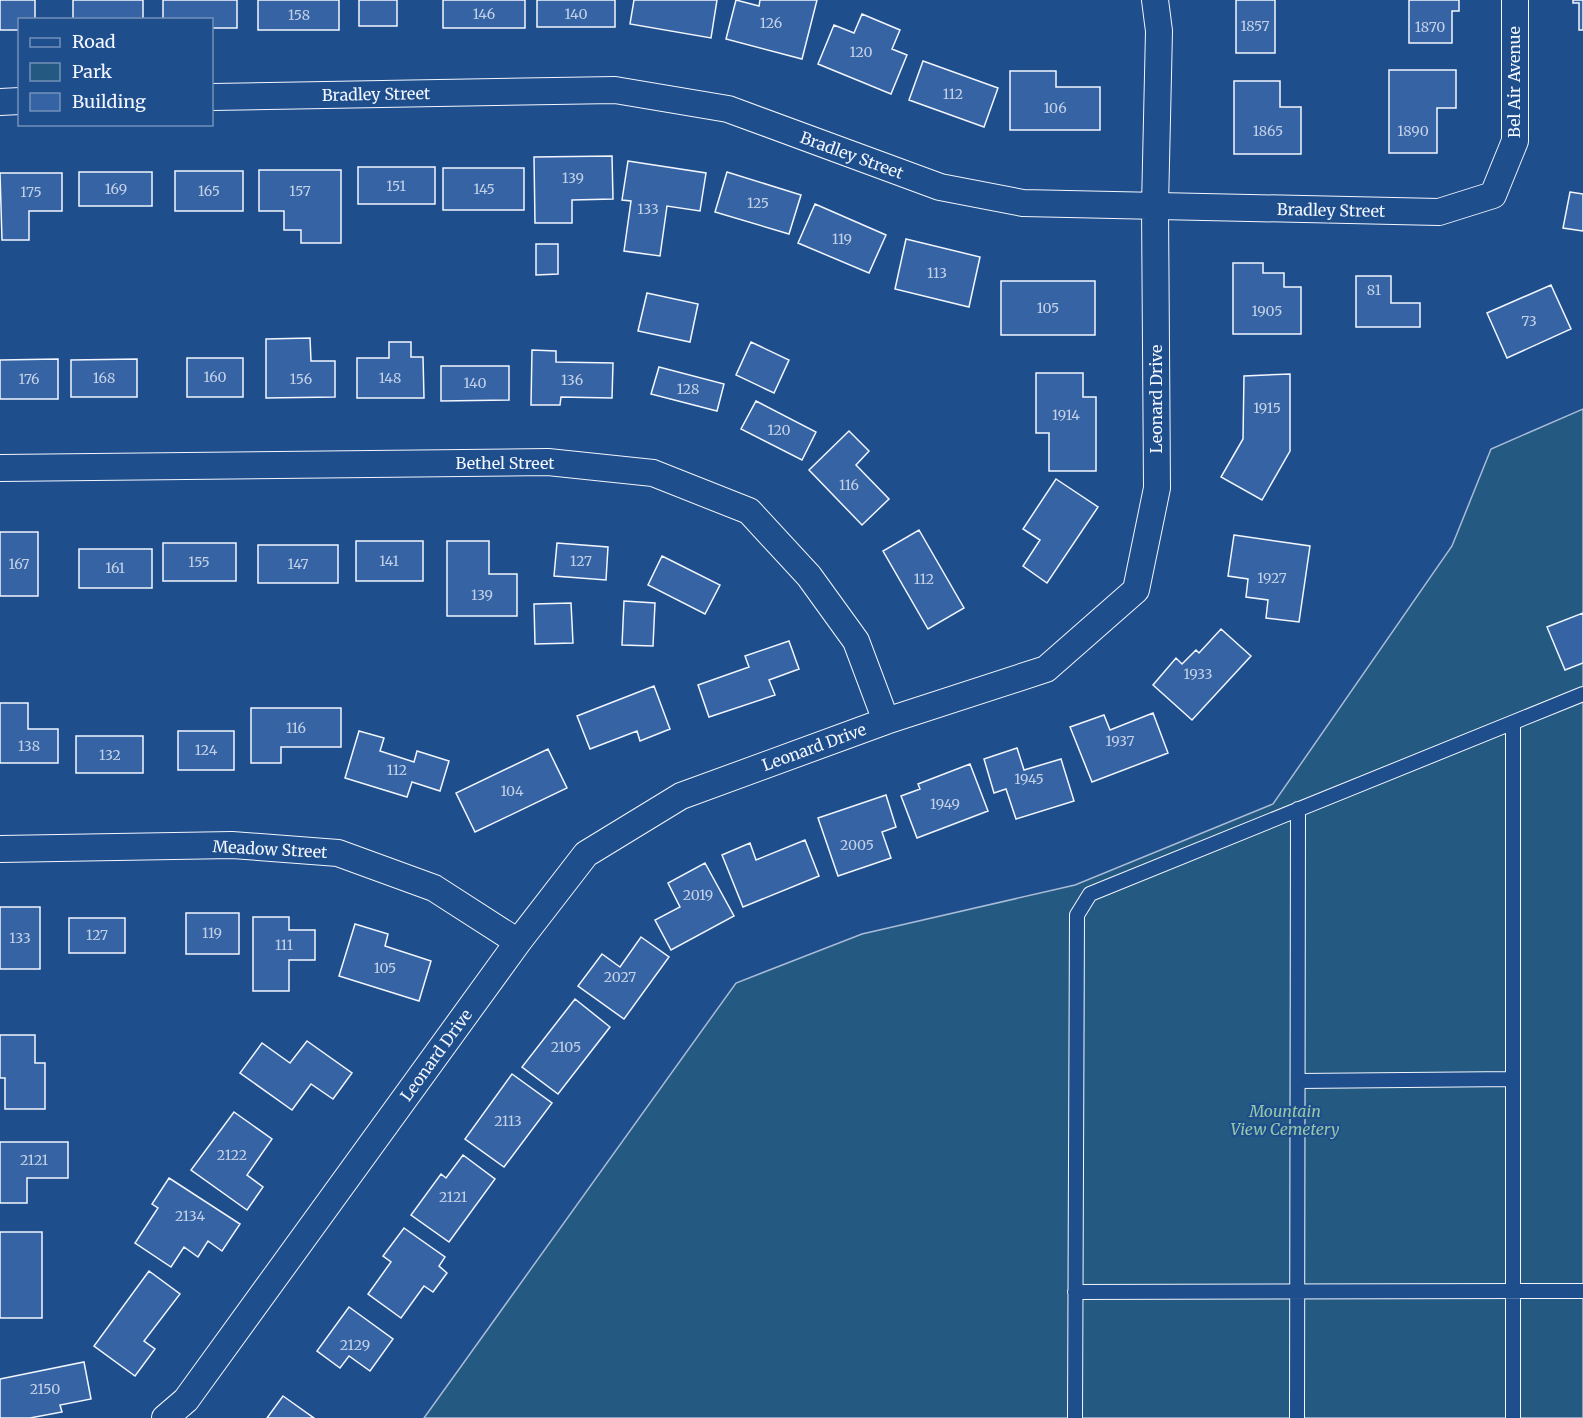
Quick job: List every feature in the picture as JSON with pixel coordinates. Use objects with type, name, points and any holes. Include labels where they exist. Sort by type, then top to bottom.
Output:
[{"type":"street","name":"Leonard Drive","points":[[165,1418],[186,1401],[518,942],[586,854],[681,796],[886,721],[1046,669],[1136,590],[1157,488],[1155,206],[1159,32],[1155,0]]},
{"type":"street","name":"Bel Air Avenue","points":[[1493,195],[1515,141],[1515,0]]},
{"type":"street","name":"Bradley Street","points":[[213,98],[615,90],[728,110],[940,187],[1023,203],[1439,212],[1493,195]]},
{"type":"street","points":[[0,102],[18,101]]},
{"type":"street","name":"Bethel Street","points":[[0,468],[548,462],[653,473],[749,511],[809,576],[855,641],[886,721]]},
{"type":"street","name":"Meadow Street","points":[[0,849],[232,845],[338,853],[434,888],[518,942]]},
{"type":"lane","points":[[1076,1418],[1077,915],[1090,894],[1583,694]]},
{"type":"lane","points":[[1513,723],[1513,1418]]},
{"type":"lane","points":[[1297,1418],[1298,810]]},
{"type":"lane","points":[[1298,1081],[1513,1079]]},
{"type":"lane","points":[[1076,1292],[1583,1291]]},
{"type":"green space","name":"Mountain View Cemetery","points":[[1583,409],[1583,1418],[424,1418],[736,983],[862,934],[1075,885],[1273,804],[1452,546],[1491,449]]},
{"type":"building","points":[[0,0],[35,0],[35,18],[18,18],[18,30],[0,30]]},
{"type":"building","points":[[73,0],[143,0],[143,18],[73,18]]},
{"type":"building","points":[[163,0],[237,0],[237,28],[213,28],[213,18],[163,18]]},
{"type":"building","points":[[258,0],[339,0],[339,30],[258,30]]},
{"type":"building","points":[[359,0],[397,0],[397,26],[359,26]]},
{"type":"building","points":[[443,0],[525,0],[525,28],[443,28]]},
{"type":"building","points":[[537,0],[615,0],[615,27],[537,27]]},
{"type":"building","points":[[634,0],[717,0],[711,38],[630,24]]},
{"type":"building","points":[[736,0],[759,6],[760,0],[817,0],[802,59],[726,39]]},
{"type":"building","points":[[1236,0],[1275,0],[1275,53],[1236,53]]},
{"type":"building","points":[[1409,0],[1459,0],[1459,11],[1452,11],[1452,43],[1409,43]]},
{"type":"building","points":[[1573,0],[1583,0],[1583,30],[1579,30],[1579,3],[1573,3]]},
{"type":"building","points":[[862,14],[900,30],[892,49],[907,55],[891,94],[818,64],[834,25],[854,33]]},
{"type":"building","points":[[923,61],[998,88],[984,127],[909,100]]},
{"type":"building","points":[[1389,70],[1456,70],[1456,108],[1437,108],[1437,153],[1389,153]]},
{"type":"building","points":[[1010,71],[1056,71],[1056,87],[1100,87],[1100,130],[1010,130]]},
{"type":"building","points":[[1234,81],[1280,81],[1280,107],[1301,107],[1301,154],[1234,154]]},
{"type":"building","points":[[612,156],[613,199],[572,200],[572,223],[535,223],[534,157]]},
{"type":"building","points":[[628,161],[706,173],[700,211],[667,206],[660,256],[624,251],[631,201],[622,200]]},
{"type":"building","points":[[358,167],[435,167],[435,204],[358,204]]},
{"type":"building","points":[[443,168],[524,168],[524,210],[443,210]]},
{"type":"building","points":[[259,170],[341,170],[341,243],[301,243],[301,230],[284,230],[284,211],[259,211]]},
{"type":"building","points":[[175,171],[243,171],[243,211],[175,211]]},
{"type":"building","points":[[79,172],[152,172],[152,206],[79,206]]},
{"type":"building","points":[[727,172],[801,195],[789,234],[715,212]]},
{"type":"building","points":[[0,173],[62,173],[62,211],[29,211],[29,240],[2,240]]},
{"type":"building","points":[[1570,192],[1583,194],[1583,231],[1563,228]]},
{"type":"building","points":[[815,204],[886,235],[869,273],[798,243]]},
{"type":"building","points":[[906,239],[980,257],[969,307],[895,289]]},
{"type":"building","points":[[536,244],[558,244],[558,274],[536,275]]},
{"type":"building","points":[[1233,263],[1263,263],[1263,273],[1284,273],[1284,287],[1301,287],[1301,334],[1233,334]]},
{"type":"building","points":[[1356,276],[1391,276],[1391,303],[1420,303],[1420,327],[1356,327]]},
{"type":"building","points":[[1001,281],[1095,281],[1095,335],[1001,335]]},
{"type":"building","points":[[1551,285],[1571,329],[1507,358],[1487,313]]},
{"type":"building","points":[[647,293],[698,304],[690,342],[638,331]]},
{"type":"building","points":[[310,338],[311,361],[335,361],[335,397],[266,398],[266,339]]},
{"type":"building","points":[[389,342],[411,342],[411,357],[423,357],[424,398],[357,398],[357,358],[389,358]]},
{"type":"building","points":[[751,342],[789,360],[774,393],[736,375]]},
{"type":"building","points":[[532,350],[556,351],[556,362],[613,363],[612,398],[561,397],[560,405],[531,405]]},
{"type":"building","points":[[187,358],[243,358],[243,397],[187,397]]},
{"type":"building","points":[[58,359],[58,399],[0,399],[0,360]]},
{"type":"building","points":[[137,359],[137,397],[71,397],[71,360]]},
{"type":"building","points":[[441,366],[509,366],[509,400],[441,401]]},
{"type":"building","points":[[659,367],[724,384],[717,411],[651,394]]},
{"type":"building","points":[[1036,373],[1083,373],[1083,397],[1096,397],[1096,471],[1049,471],[1049,433],[1036,433]]},
{"type":"building","points":[[1290,374],[1290,451],[1262,500],[1221,477],[1243,439],[1244,376]]},
{"type":"building","points":[[756,401],[816,432],[802,460],[741,429]]},
{"type":"building","points":[[849,431],[869,451],[856,465],[889,499],[862,525],[809,470]]},
{"type":"building","points":[[1056,479],[1098,507],[1047,583],[1023,566],[1040,540],[1023,529]]},
{"type":"building","points":[[919,530],[964,608],[928,629],[883,551]]},
{"type":"building","points":[[0,532],[38,532],[38,596],[0,596]]},
{"type":"building","points":[[1234,535],[1310,546],[1299,622],[1266,618],[1268,600],[1246,597],[1248,579],[1228,576]]},
{"type":"building","points":[[356,541],[423,541],[423,581],[356,581]]},
{"type":"building","points":[[447,541],[489,541],[489,574],[517,574],[517,616],[447,616]]},
{"type":"building","points":[[163,543],[236,543],[236,581],[163,581]]},
{"type":"building","points":[[557,543],[608,547],[606,580],[554,576]]},
{"type":"building","points":[[258,545],[338,545],[338,583],[258,583]]},
{"type":"building","points":[[79,549],[152,549],[152,588],[79,588]]},
{"type":"building","points":[[662,556],[720,585],[705,614],[648,585]]},
{"type":"building","points":[[624,601],[655,603],[653,646],[622,645]]},
{"type":"building","points":[[571,603],[573,643],[535,644],[534,604]]},
{"type":"building","points":[[1583,613],[1583,663],[1565,670],[1547,627]]},
{"type":"building","points":[[1221,629],[1251,656],[1192,720],[1153,685],[1176,658],[1182,664],[1196,650],[1199,653]]},
{"type":"building","points":[[789,641],[799,669],[769,680],[775,695],[709,717],[698,685],[749,667],[745,656]]},
{"type":"building","points":[[654,686],[670,729],[640,741],[637,731],[590,749],[577,716]]},
{"type":"building","points":[[0,703],[28,703],[28,729],[58,729],[58,763],[0,763]]},
{"type":"building","points":[[251,708],[341,708],[341,747],[281,747],[281,763],[251,763]]},
{"type":"building","points":[[1153,713],[1168,753],[1092,782],[1070,727],[1104,715],[1110,730]]},
{"type":"building","points":[[178,731],[234,731],[234,770],[178,770]]},
{"type":"building","points":[[359,731],[384,738],[380,751],[414,762],[417,751],[449,761],[440,791],[412,782],[407,797],[345,778]]},
{"type":"building","points":[[76,736],[143,736],[143,773],[76,773]]},
{"type":"building","points":[[1017,748],[1024,770],[1061,759],[1074,801],[1016,819],[1006,789],[994,793],[984,759]]},
{"type":"building","points":[[548,749],[567,788],[475,832],[456,793]]},
{"type":"building","points":[[970,764],[988,811],[917,838],[901,796],[920,789],[918,784]]},
{"type":"building","points":[[886,795],[896,827],[882,832],[891,858],[838,876],[818,818]]},
{"type":"building","points":[[805,840],[819,876],[743,907],[722,855],[750,843],[756,860]]},
{"type":"building","points":[[705,863],[734,916],[671,950],[655,920],[680,907],[668,883]]},
{"type":"building","points":[[0,907],[40,907],[40,969],[0,969]]},
{"type":"building","points":[[186,913],[239,913],[239,954],[186,954]]},
{"type":"building","points":[[253,917],[289,917],[289,930],[315,930],[315,960],[289,960],[289,991],[253,991]]},
{"type":"building","points":[[69,918],[125,918],[125,953],[69,953]]},
{"type":"building","points":[[355,924],[388,934],[385,946],[431,961],[419,1001],[339,976]]},
{"type":"building","points":[[641,937],[669,957],[624,1019],[578,986],[602,954],[620,967]]},
{"type":"building","points":[[575,999],[610,1027],[558,1094],[522,1067]]},
{"type":"building","points":[[0,1035],[35,1035],[35,1063],[45,1063],[45,1109],[5,1109],[5,1078],[0,1078]]},
{"type":"building","points":[[307,1041],[352,1073],[333,1099],[311,1084],[292,1110],[240,1073],[262,1043],[290,1063]]},
{"type":"building","points":[[512,1074],[552,1103],[504,1167],[465,1139]]},
{"type":"building","points":[[234,1112],[272,1139],[247,1175],[263,1187],[247,1210],[191,1170]]},
{"type":"building","points":[[0,1142],[68,1142],[68,1178],[27,1178],[27,1203],[0,1203]]},
{"type":"building","points":[[463,1155],[495,1179],[449,1242],[411,1215],[441,1174],[446,1178]]},
{"type":"building","points":[[169,1178],[240,1224],[222,1251],[208,1241],[198,1257],[184,1247],[171,1267],[135,1243],[158,1208],[152,1204]]},
{"type":"building","points":[[404,1228],[445,1257],[439,1266],[447,1273],[433,1292],[424,1286],[401,1318],[368,1294],[391,1262],[383,1256]]},
{"type":"building","points":[[0,1232],[42,1232],[42,1318],[0,1318]]},
{"type":"building","points":[[149,1271],[180,1294],[144,1341],[155,1349],[135,1376],[94,1346]]},
{"type":"building","points":[[349,1307],[393,1339],[370,1371],[349,1356],[340,1368],[317,1351]]},
{"type":"building","points":[[84,1362],[91,1399],[60,1405],[62,1412],[30,1418],[0,1418],[0,1379]]},
{"type":"building","points":[[283,1396],[314,1418],[267,1418]]}]
